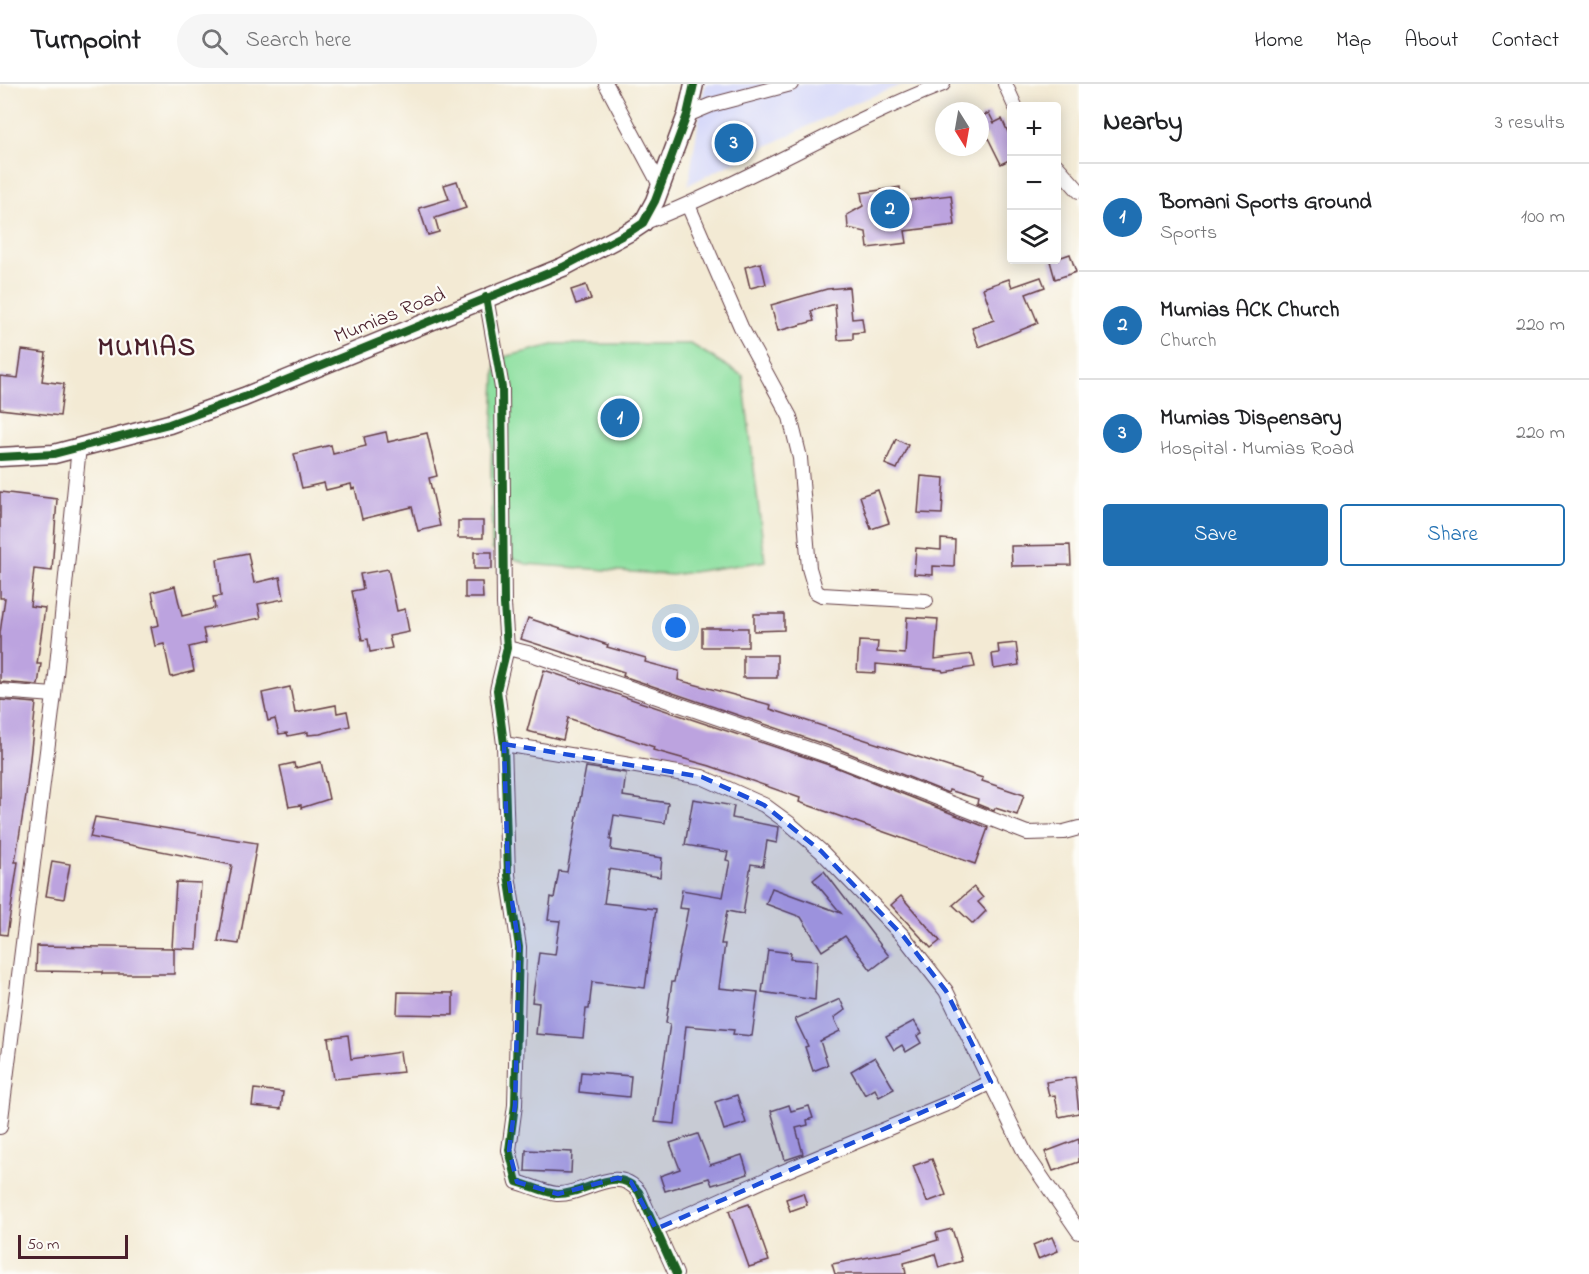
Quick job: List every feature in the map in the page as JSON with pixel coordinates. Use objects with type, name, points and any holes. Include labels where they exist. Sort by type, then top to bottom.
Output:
[{"type":"street","points":[[606,84],[660,187]]},
{"type":"street","points":[[643,223],[660,187],[687,115],[694,84]]},
{"type":"street","points":[[687,115],[711,105],[791,84]]},
{"type":"street","points":[[643,223],[688,205],[887,106],[943,84]]},
{"type":"street","points":[[1005,84],[1013,102]]},
{"type":"street","points":[[1061,171],[1079,191]]},
{"type":"street","points":[[688,205],[741,327],[790,417],[800,458],[809,568],[816,591],[822,595],[881,596],[926,601]]},
{"type":"street","name":"Mumias Road","points":[[0,457],[54,454],[169,424],[244,397],[562,267],[643,223]]},
{"type":"street","points":[[486,297],[502,388],[504,604],[507,648],[496,690],[504,744],[508,875],[519,947],[515,1105],[509,1150],[517,1182],[558,1194],[618,1178],[631,1182],[656,1229],[676,1274]]},
{"type":"street","points":[[0,1128],[54,695],[79,447]]},
{"type":"street","points":[[507,648],[528,653],[838,759],[1027,833],[1064,832],[1079,828]]},
{"type":"street","points":[[0,691],[54,695]]},
{"type":"street","points":[[504,744],[702,777],[764,805],[821,851],[904,937],[946,991],[1025,1153],[1079,1232]]},
{"type":"street","points":[[656,1229],[778,1174],[951,1102],[991,1082]]},
{"type":"highlighted area","points":[[504,744],[702,777],[764,805],[821,851],[904,937],[946,991],[991,1082],[656,1229],[631,1182],[618,1178],[558,1194],[517,1182],[509,1150],[515,1105],[519,947],[508,875]]},
{"type":"shaded area","points":[[705,84],[904,84],[857,102],[688,185]]},
{"type":"green space","points":[[557,344],[691,344],[743,376],[765,561],[672,575],[526,564],[492,549],[491,460],[496,359]]},
{"type":"building","points":[[989,113],[994,123],[1002,119],[1007,130],[1007,161],[1001,164],[989,140]]},
{"type":"building","points":[[457,181],[466,208],[435,218],[439,232],[428,235],[419,208],[449,199],[444,185]]},
{"type":"building","points":[[900,187],[901,201],[951,195],[955,225],[905,231],[907,243],[868,248],[866,232],[848,228],[847,215],[863,206],[861,193]]},
{"type":"building","points":[[1070,254],[1076,272],[1055,279],[1051,264],[1061,264],[1061,257]]},
{"type":"building","points":[[761,263],[766,284],[750,288],[745,267]]},
{"type":"building","points":[[1041,277],[1045,287],[1026,294],[1038,323],[979,347],[972,328],[994,320],[983,288],[1009,279],[1012,287]]},
{"type":"building","points":[[586,285],[591,299],[576,304],[571,290]]},
{"type":"building","points":[[849,287],[852,319],[862,318],[864,332],[853,333],[853,339],[838,340],[835,304],[811,311],[814,321],[778,331],[771,305],[827,289]]},
{"type":"building","points":[[22,350],[46,353],[42,381],[64,384],[60,416],[0,409],[0,376],[18,378]]},
{"type":"building","points":[[386,432],[388,442],[427,433],[437,476],[429,478],[440,526],[418,531],[412,507],[362,519],[355,488],[352,489],[351,484],[326,490],[324,483],[302,488],[294,454],[331,445],[333,454],[366,446],[364,437]]},
{"type":"building","points":[[896,439],[908,445],[897,469],[885,464]]},
{"type":"building","points":[[921,476],[944,478],[942,514],[918,513]]},
{"type":"building","points":[[878,490],[889,523],[871,529],[860,496]]},
{"type":"building","points":[[0,492],[57,499],[52,571],[34,569],[30,606],[45,608],[37,664],[41,664],[38,685],[0,682],[0,633],[5,598],[0,598]]},
{"type":"building","points":[[458,521],[483,521],[483,538],[458,538]]},
{"type":"building","points":[[941,539],[955,540],[954,567],[933,566],[933,575],[914,574],[916,548],[941,550]]},
{"type":"building","points":[[1070,545],[1071,565],[1012,566],[1011,546]]},
{"type":"building","points":[[474,552],[492,552],[492,569],[474,569]]},
{"type":"building","points":[[248,553],[254,583],[280,577],[284,599],[258,604],[261,618],[203,629],[206,643],[189,647],[194,671],[171,677],[164,644],[155,646],[151,627],[159,625],[152,592],[175,586],[182,616],[215,608],[213,597],[221,596],[217,559]]},
{"type":"building","points":[[388,569],[397,611],[405,609],[409,632],[389,636],[392,648],[370,652],[368,639],[362,640],[352,591],[363,589],[360,574]]},
{"type":"building","points":[[465,582],[482,582],[483,598],[465,598]]},
{"type":"building","points":[[754,614],[784,614],[784,630],[754,631]]},
{"type":"building","points":[[907,617],[938,619],[935,659],[972,654],[975,667],[943,672],[942,670],[876,664],[876,673],[857,672],[859,641],[878,642],[877,652],[905,654]]},
{"type":"building","points":[[528,618],[608,645],[607,647],[646,658],[645,662],[679,671],[678,680],[771,705],[770,709],[983,778],[982,781],[1024,795],[1017,815],[995,808],[994,811],[977,804],[978,799],[949,790],[948,793],[841,750],[623,676],[624,672],[521,639]]},
{"type":"building","points":[[702,628],[748,628],[748,647],[702,647]]},
{"type":"building","points":[[1016,643],[1019,665],[994,669],[992,654],[999,653],[998,645]]},
{"type":"building","points":[[743,655],[777,655],[777,678],[743,678]]},
{"type":"building","points":[[544,670],[835,767],[988,828],[975,864],[799,802],[800,798],[710,766],[653,750],[654,747],[568,718],[563,740],[527,731]]},
{"type":"building","points":[[290,687],[295,713],[336,705],[337,713],[347,711],[350,726],[320,734],[308,735],[308,732],[288,736],[287,733],[279,734],[275,719],[268,721],[262,693]]},
{"type":"building","points":[[0,700],[36,703],[26,795],[15,862],[18,862],[7,935],[0,934]]},
{"type":"building","points":[[321,762],[329,799],[301,808],[301,805],[289,807],[280,766],[294,763],[295,768]]},
{"type":"building","points":[[586,767],[626,773],[623,796],[668,803],[665,823],[614,815],[610,840],[612,840],[611,850],[662,858],[660,877],[609,869],[604,903],[656,909],[645,988],[592,982],[583,1038],[536,1034],[539,1003],[532,1002],[539,953],[555,955],[560,921],[548,920],[551,897],[554,898],[559,871],[567,872]]},
{"type":"building","points":[[693,799],[734,806],[732,818],[779,827],[777,843],[767,841],[763,866],[751,864],[743,914],[727,911],[721,944],[725,944],[719,988],[758,992],[752,1036],[733,1034],[734,1030],[686,1026],[675,1124],[655,1122],[670,1024],[666,1023],[672,982],[674,982],[688,909],[679,908],[682,890],[723,897],[730,861],[726,860],[728,852],[685,845]]},
{"type":"building","points":[[95,817],[257,843],[239,944],[218,941],[232,865],[90,837]]},
{"type":"building","points":[[52,861],[70,864],[64,899],[46,896]]},
{"type":"building","points":[[824,871],[889,956],[871,970],[845,936],[822,951],[801,917],[766,904],[772,888],[841,913],[813,880]]},
{"type":"building","points":[[176,882],[201,883],[197,949],[172,948]]},
{"type":"building","points":[[974,887],[983,898],[978,902],[986,911],[973,924],[953,905]]},
{"type":"building","points":[[901,896],[940,941],[931,948],[891,905]]},
{"type":"building","points":[[37,946],[174,948],[174,974],[36,971]]},
{"type":"building","points":[[768,950],[791,953],[790,959],[817,961],[815,1000],[762,992]]},
{"type":"building","points":[[398,992],[453,993],[453,1015],[397,1014]]},
{"type":"building","points":[[840,999],[845,1010],[834,1018],[840,1031],[820,1041],[828,1065],[813,1071],[805,1047],[808,1046],[795,1019]]},
{"type":"building","points":[[914,1021],[922,1033],[917,1036],[921,1043],[906,1052],[902,1045],[894,1050],[886,1036]]},
{"type":"building","points":[[348,1035],[351,1059],[400,1052],[403,1072],[334,1079],[328,1038]]},
{"type":"building","points":[[875,1057],[894,1089],[879,1097],[875,1089],[865,1095],[851,1071]]},
{"type":"building","points":[[581,1072],[631,1076],[629,1097],[579,1092]]},
{"type":"building","points":[[1075,1077],[1079,1113],[1059,1117],[1055,1095],[1049,1096],[1046,1082]]},
{"type":"building","points":[[254,1089],[283,1092],[281,1109],[252,1106]]},
{"type":"building","points":[[737,1095],[746,1123],[724,1130],[715,1102]]},
{"type":"building","points":[[789,1105],[791,1111],[809,1106],[813,1118],[807,1120],[808,1125],[796,1128],[803,1154],[785,1160],[771,1111]]},
{"type":"building","points":[[698,1134],[710,1165],[742,1155],[748,1174],[712,1185],[709,1178],[665,1191],[660,1176],[680,1169],[670,1143]]},
{"type":"building","points":[[1079,1139],[1079,1162],[1053,1171],[1045,1152]]},
{"type":"building","points":[[526,1150],[572,1152],[571,1173],[525,1171]]},
{"type":"building","points":[[932,1159],[946,1195],[927,1202],[913,1166]]},
{"type":"building","points":[[803,1193],[807,1205],[790,1211],[786,1199]]},
{"type":"building","points":[[749,1204],[769,1261],[749,1267],[729,1211]]},
{"type":"building","points":[[952,1229],[962,1261],[939,1268],[935,1254],[904,1263],[906,1274],[835,1274],[832,1264],[901,1251],[938,1240],[936,1233]]},
{"type":"building","points":[[1052,1237],[1058,1251],[1038,1259],[1033,1245]]},
{"type":"cycle path","points":[[0,457],[54,454],[169,424],[244,397],[563,267],[631,231],[643,223],[655,201],[687,115],[694,84]]},
{"type":"cycle path","points":[[486,297],[502,388],[504,604],[507,648],[497,690],[504,744],[508,875],[519,947],[515,1105],[509,1150],[517,1182],[547,1192],[568,1193],[611,1180],[621,1180],[630,1184],[639,1192],[676,1274]]},
{"type":"place","name":"Mumias Dispensary","points":[[734,143]]},
{"type":"place","name":"Mumias ACK Church","points":[[890,209]]},
{"type":"place","name":"Bomani Sports Ground","points":[[620,418]]},
{"type":"district","name":"MUMIAS","points":[[147,348]]}]
